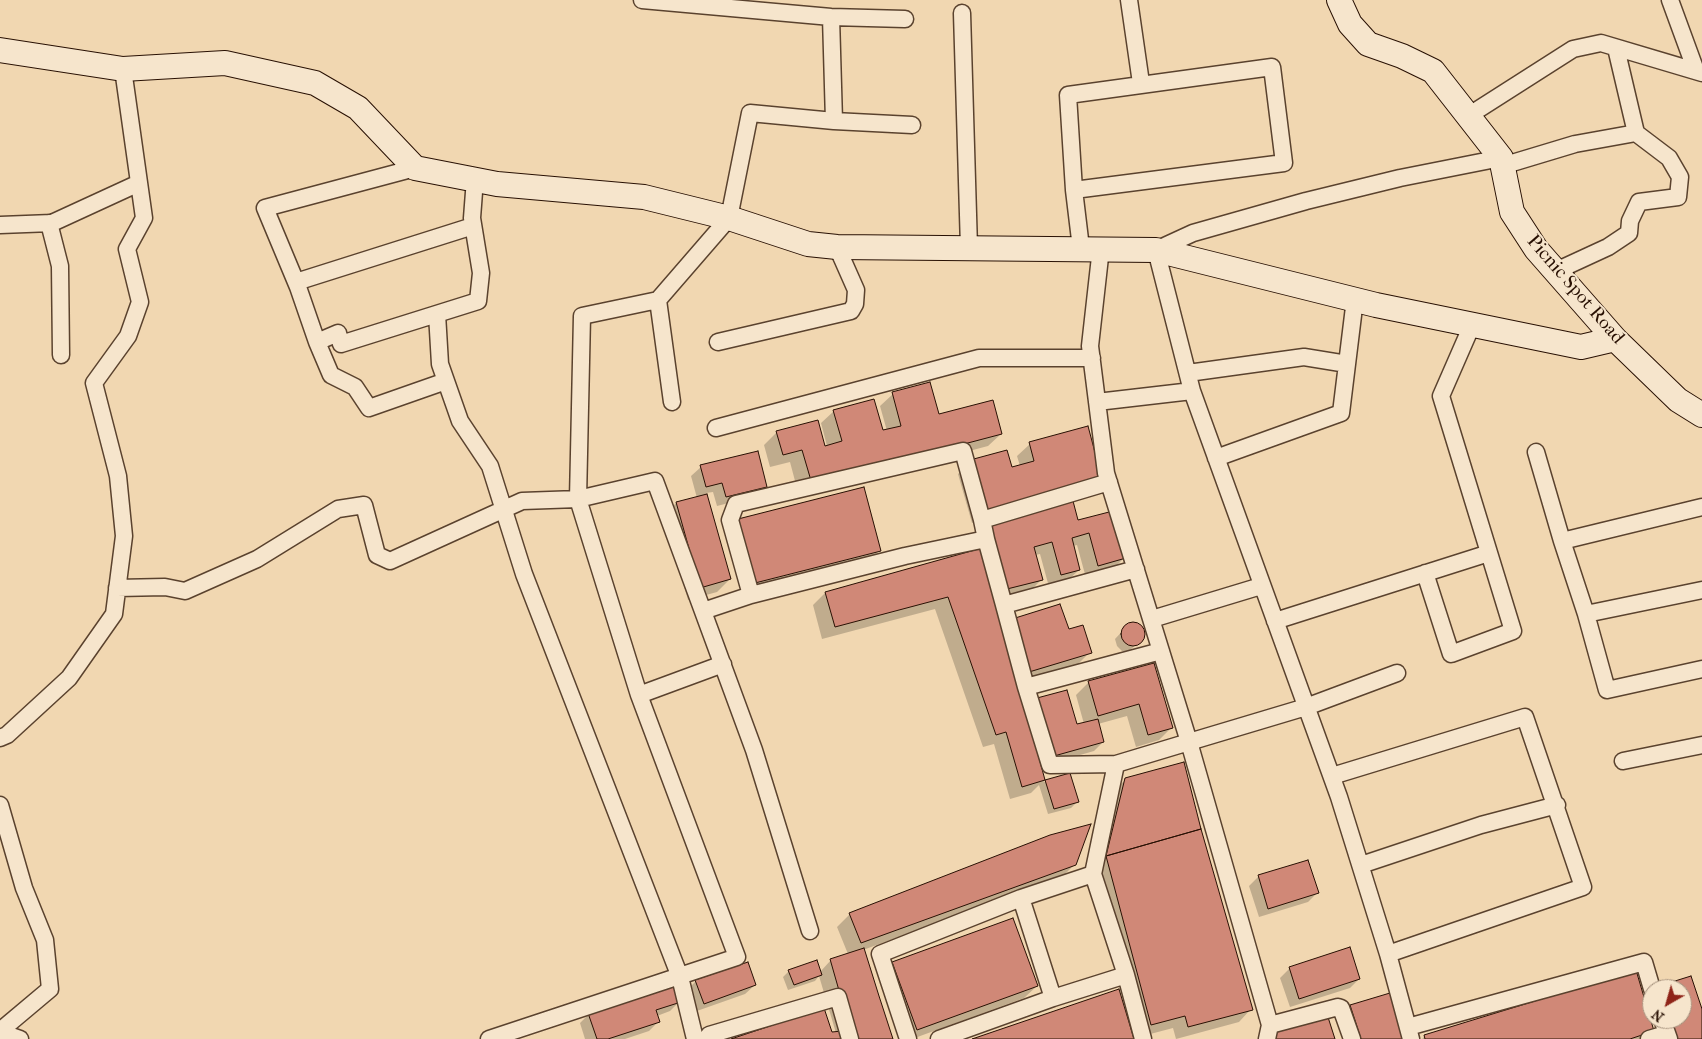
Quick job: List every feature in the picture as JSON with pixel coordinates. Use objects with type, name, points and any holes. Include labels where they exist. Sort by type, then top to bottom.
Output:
[{"type":"street","points":[[642,0],[831,17],[905,19]]},
{"type":"street","points":[[1129,0],[1142,83]]},
{"type":"street","name":"Picnic Spot Road","points":[[1339,0],[1350,24],[1368,44],[1402,56],[1433,71],[1501,162],[1512,212],[1536,248],[1615,339],[1678,400],[1702,415]]},
{"type":"street","points":[[1670,0],[1699,72]]},
{"type":"street","points":[[962,14],[969,248]]},
{"type":"street","points":[[831,17],[834,121]]},
{"type":"street","points":[[1468,116],[1573,49],[1601,43],[1699,72]]},
{"type":"street","points":[[1556,271],[1608,247],[1629,233],[1630,221],[1639,202],[1678,197],[1680,177],[1669,158],[1636,133],[1616,48]]},
{"type":"street","points":[[0,50],[123,69],[225,63],[315,83],[358,108],[415,168]]},
{"type":"street","points":[[1074,190],[1284,163],[1272,67],[1142,83],[1068,95],[1074,190],[1091,248],[1090,346],[1109,482],[1189,742],[1268,1032],[1338,1007],[1341,1008],[1352,1039]]},
{"type":"street","points":[[0,738],[7,735],[69,678],[114,614],[124,536],[118,476],[94,383],[128,336],[140,302],[127,250],[144,218],[123,69]]},
{"type":"street","points":[[489,1039],[737,957],[639,695],[578,499],[582,316],[658,300],[729,218],[750,113],[834,121],[912,125]]},
{"type":"street","points":[[1156,250],[1193,233],[1306,201],[1400,178],[1501,162],[1575,144],[1636,133]]},
{"type":"street","points":[[446,381],[369,408],[355,388],[330,375],[296,282],[265,208],[415,168],[497,184],[622,194],[729,218],[808,244],[837,247],[1156,250],[1355,299],[1581,347],[1615,339]]},
{"type":"street","points":[[317,342],[338,333],[341,344],[478,301],[481,273],[472,218],[475,179]]},
{"type":"street","points":[[0,225],[49,224],[139,183]]},
{"type":"street","points":[[49,224],[60,266],[61,355]]},
{"type":"street","points":[[296,282],[473,226]]},
{"type":"street","points":[[718,342],[851,311],[855,304],[856,290],[837,247]]},
{"type":"street","points":[[1156,250],[1192,391],[1261,586],[1332,776],[1388,954],[1410,1033],[1644,962],[1649,979]]},
{"type":"street","points":[[1216,458],[1341,413],[1355,299]]},
{"type":"street","points":[[658,300],[672,402]]},
{"type":"street","points":[[437,314],[440,364],[460,421],[490,466],[524,574],[702,1037],[838,997],[850,1039]]},
{"type":"street","points":[[1425,573],[1451,654],[1513,631],[1441,396],[1472,325]]},
{"type":"street","points":[[1188,373],[1304,357],[1347,364]]},
{"type":"street","points":[[716,428],[979,358],[1092,358]]},
{"type":"street","points":[[1097,402],[1192,391]]},
{"type":"street","points":[[751,595],[730,520],[736,504],[963,451],[1026,687],[1050,765],[1116,764],[1306,707],[1397,673]]},
{"type":"street","points":[[1536,452],[1586,614],[1607,690],[1702,669]]},
{"type":"street","points":[[117,588],[165,587],[185,592],[257,559],[338,509],[364,506],[377,555],[390,561],[522,501],[578,499],[655,481],[754,750],[810,931]]},
{"type":"street","points":[[982,520],[1109,482]]},
{"type":"street","points":[[1562,541],[1702,507]]},
{"type":"street","points":[[703,611],[751,595],[905,556],[986,539]]},
{"type":"street","points":[[1275,621],[1489,553]]},
{"type":"street","points":[[1004,605],[1136,569]]},
{"type":"street","points":[[1152,619],[1261,586]]},
{"type":"street","points":[[1586,614],[1702,590]]},
{"type":"street","points":[[1026,687],[1161,651]]},
{"type":"street","points":[[639,695],[723,664]]},
{"type":"street","points":[[1332,776],[1525,716],[1557,805],[1583,887],[1388,954]]},
{"type":"street","points":[[1623,761],[1702,745]]},
{"type":"street","points":[[1116,764],[1093,874],[1126,974],[1144,1039]]},
{"type":"street","points":[[0,805],[24,888],[45,940],[50,989],[0,1032]]},
{"type":"street","points":[[1360,866],[1482,825],[1557,805]]},
{"type":"street","points":[[908,1039],[880,954],[1021,898],[1093,874]]},
{"type":"street","points":[[1021,898],[1052,998]]},
{"type":"street","points":[[939,1039],[1052,998],[1126,974]]},
{"type":"street","points":[[1649,1039],[1666,1031]]},
{"type":"street","points":[[0,1032],[20,1039]]},
{"type":"building","points":[[930,382],[939,414],[993,400],[1002,434],[812,484],[802,450],[783,455],[776,431],[818,420],[825,446],[842,441],[833,410],[874,399],[883,430],[901,426],[892,392]]},
{"type":"building","points":[[1088,426],[1102,479],[984,511],[970,460],[1007,450],[1012,467],[1034,461],[1029,442]]},
{"type":"building","points":[[758,451],[767,487],[726,497],[722,483],[706,487],[700,465]]},
{"type":"building","points":[[864,487],[881,551],[755,583],[738,519]]},
{"type":"building","points":[[707,494],[731,579],[700,588],[676,502]]},
{"type":"building","points":[[1073,501],[1078,520],[1113,511],[1126,558],[1098,566],[1089,533],[1072,538],[1080,570],[1061,575],[1052,542],[1034,547],[1043,580],[1007,589],[989,524]]},
{"type":"building","points":[[982,548],[1045,780],[1022,787],[1006,732],[996,735],[948,597],[835,627],[825,592]]},
{"type":"building","points":[[1060,604],[1069,629],[1083,625],[1092,653],[1029,672],[1012,619]]},
{"type":"building","points":[[1133,622],[1138,623],[1144,629],[1144,639],[1138,645],[1133,646],[1128,645],[1122,639],[1121,634],[1122,629],[1128,623]]},
{"type":"building","points":[[1154,663],[1173,728],[1148,735],[1139,704],[1098,716],[1088,681]]},
{"type":"building","points":[[1067,690],[1077,724],[1098,719],[1104,742],[1054,756],[1037,698]]},
{"type":"building","points":[[1184,762],[1201,829],[1106,856],[1125,778]]},
{"type":"building","points":[[1070,773],[1079,802],[1054,809],[1045,780]]},
{"type":"building","points":[[1091,824],[1076,865],[861,943],[849,913],[1050,835]]},
{"type":"building","points":[[1201,829],[1253,1010],[1188,1027],[1185,1016],[1151,1025],[1106,856]]},
{"type":"building","points":[[1308,860],[1319,893],[1268,909],[1258,875]]},
{"type":"building","points":[[1013,918],[1038,986],[917,1030],[892,962]]},
{"type":"building","points":[[1350,947],[1360,979],[1299,999],[1289,967]]},
{"type":"building","points":[[864,948],[893,1039],[854,1039],[844,1008],[830,959]]},
{"type":"building","points":[[817,960],[822,975],[794,985],[788,970]]},
{"type":"building","points":[[748,962],[756,985],[704,1004],[695,980]]},
{"type":"building","points":[[1636,970],[1642,990],[1642,1029],[1653,1029],[1654,1031],[1630,1039],[1425,1039],[1424,1035]]},
{"type":"building","points":[[1691,976],[1692,979],[1681,979]]},
{"type":"building","points":[[1692,979],[1702,1009],[1702,1039],[1676,1039],[1672,1029],[1692,1029]]},
{"type":"building","points":[[675,984],[681,1002],[656,1010],[660,1022],[608,1039],[597,1039],[588,1013]]},
{"type":"building","points":[[1119,989],[1134,1039],[972,1039]]},
{"type":"building","points":[[1390,993],[1404,1039],[1361,1039],[1350,1005]]},
{"type":"building","points":[[824,1008],[832,1032],[842,1031],[844,1039],[731,1039]]},
{"type":"building","points":[[1327,1014],[1335,1039],[1274,1039],[1277,1028]]}]
